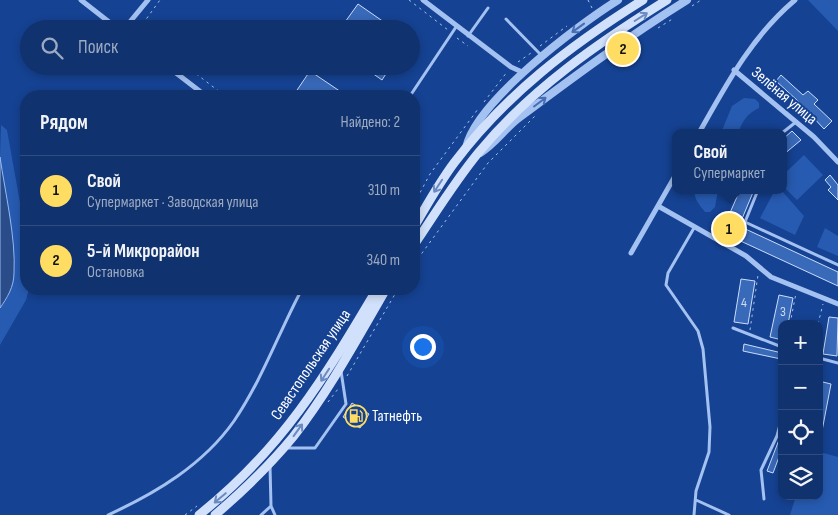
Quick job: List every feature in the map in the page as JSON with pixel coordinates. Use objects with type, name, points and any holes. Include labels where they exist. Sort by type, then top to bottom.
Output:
[{"type":"main road","points":[[420,217],[435,191],[466,148],[518,91],[574,45],[643,0]]},
{"type":"main road","points":[[420,236],[477,155],[527,101],[604,41],[667,0]]},
{"type":"main road","name":"Севастопольская улица","points":[[199,515],[253,468],[302,410],[373,295]]},
{"type":"main road","name":"Севастопольская улица","points":[[215,515],[246,488],[283,448],[324,394],[382,295]]},
{"type":"street","points":[[80,0],[106,20]]},
{"type":"street","points":[[131,20],[148,0]]},
{"type":"street","points":[[423,0],[468,36],[511,67],[522,72]]},
{"type":"street","points":[[466,148],[472,130],[522,72],[618,0]]},
{"type":"street","points":[[477,155],[490,147],[514,121],[607,52],[687,0]]},
{"type":"street","points":[[701,129],[734,70],[769,25],[795,0]]},
{"type":"street","name":"Зелёная улица","points":[[734,70],[796,122],[838,162]]},
{"type":"street","points":[[179,75],[198,90]]},
{"type":"street","points":[[631,253],[672,181]]},
{"type":"street","points":[[658,206],[746,256],[759,269],[771,277],[838,304]]},
{"type":"lane","points":[[468,36],[488,8]]},
{"type":"lane","points":[[506,19],[542,56]]},
{"type":"lane","points":[[414,90],[456,27]]},
{"type":"lane","points":[[787,129],[796,122]]},
{"type":"lane","points":[[756,194],[745,222],[838,265]]},
{"type":"lane","points":[[694,228],[668,273],[666,285],[693,322],[702,340],[710,427],[709,452],[696,500],[694,515]]},
{"type":"lane","points":[[108,515],[140,500],[181,474],[212,448],[234,420],[251,392],[299,295]]},
{"type":"lane","points":[[733,328],[778,345]]},
{"type":"lane","points":[[823,359],[838,363]]},
{"type":"lane","points":[[283,448],[315,448],[346,404],[340,366]]},
{"type":"lane","points":[[764,499],[761,470],[778,432]]},
{"type":"lane","points":[[270,462],[271,506],[275,515]]},
{"type":"lane","points":[[696,500],[729,515]]},
{"type":"lane","points":[[261,515],[271,506]]},
{"type":"path","points":[[146,20],[160,0]]},
{"type":"path","points":[[409,0],[468,46]]},
{"type":"path","points":[[588,0],[592,8]]},
{"type":"path","points":[[686,10],[701,0]]},
{"type":"path","points":[[656,30],[678,15]]},
{"type":"path","points":[[198,75],[217,90]]},
{"type":"path","points":[[420,256],[488,163],[536,115]]},
{"type":"path","points":[[749,334],[759,269]]},
{"type":"path","points":[[791,320],[797,288]]},
{"type":"path","points":[[819,320],[824,298]]},
{"type":"path","points":[[185,515],[200,503]]},
{"type":"shaded area","points":[[808,0],[838,0],[838,31]]},
{"type":"shaded area","points":[[744,98],[755,99],[759,103],[759,108],[746,118],[740,129],[723,129],[732,106]]},
{"type":"shaded area","points":[[1,125],[7,130],[20,203],[20,295],[27,295],[0,345],[0,308],[9,295],[10,225],[0,157]]},
{"type":"shaded area","points":[[804,155],[823,175],[797,200],[787,190],[787,171]]},
{"type":"shaded area","points":[[0,157],[12,230],[14,273],[13,283],[8,296],[0,308]]},
{"type":"shaded area","points":[[695,194],[717,194],[715,207],[710,212],[705,212]]},
{"type":"shaded area","points":[[773,194],[785,194],[804,216],[795,235],[760,218]]},
{"type":"shaded area","points":[[825,228],[838,236],[838,256],[817,247]]},
{"type":"shaded area","points":[[823,453],[838,457],[838,515],[790,515],[795,500],[823,500]]},
{"type":"building","points":[[358,4],[381,20],[346,20]]},
{"type":"building","points":[[307,75],[316,75],[338,90],[297,90]]},
{"type":"building","points":[[375,75],[385,75],[382,80]]},
{"type":"building","points":[[781,75],[803,95],[808,91],[818,100],[814,104],[832,121],[824,129],[776,81]]},
{"type":"building","points":[[792,131],[801,140],[787,152],[787,135]]},
{"type":"building","points":[[830,175],[838,185],[838,200],[828,190],[831,187],[825,180]]},
{"type":"building","points":[[738,194],[752,194],[739,226],[838,272],[838,286],[734,238],[736,235],[725,230],[723,233],[717,230],[724,213],[729,215]]},
{"type":"building","points":[[741,279],[755,281],[748,324],[734,322]]},
{"type":"building","points":[[779,295],[793,298],[789,320],[778,320],[778,339],[770,337]]},
{"type":"building","points":[[829,317],[838,318],[837,356],[823,354]]},
{"type":"building","points":[[744,344],[778,352],[778,358],[743,351]]},
{"type":"building","points":[[823,382],[831,384],[823,426]]},
{"type":"building","name":"Татнефть","points":[[352,403],[369,414],[360,428],[343,417]]},
{"type":"building","points":[[778,442],[778,460],[773,473],[767,471]]},
{"type":"place","name":"5-й Микрорайон","points":[[623,49]]},
{"type":"place","name":"Свой","points":[[729,229]]},
{"type":"place","name":"Татнефть","points":[[356,416]]}]
